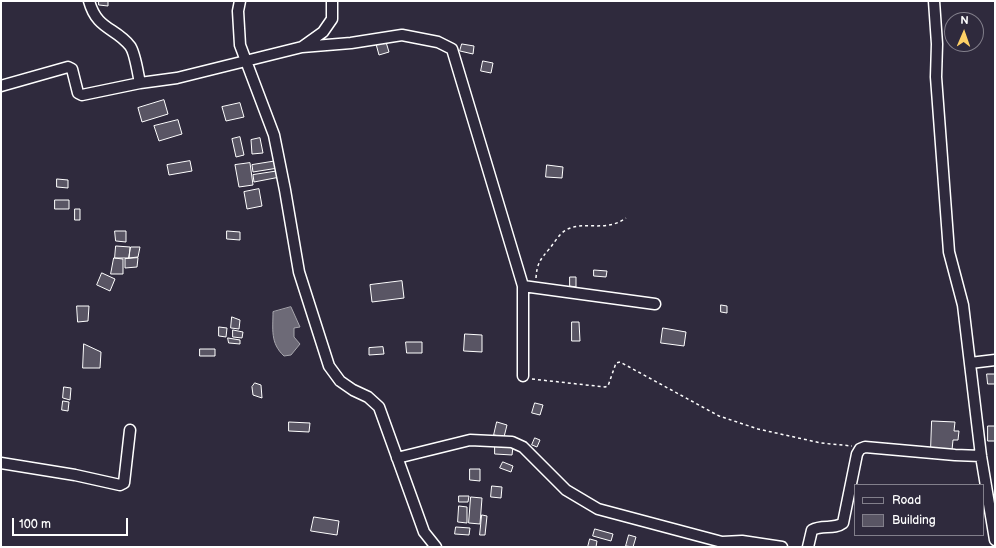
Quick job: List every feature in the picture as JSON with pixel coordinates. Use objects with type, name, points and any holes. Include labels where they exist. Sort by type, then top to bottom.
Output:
[{"type":"street","points":[[89,1],[92,13],[107,28],[131,47],[140,83]]},
{"type":"street","points":[[240,1],[238,11],[240,45],[274,135],[299,272],[329,366],[340,381],[353,390],[368,397],[379,407],[424,532],[436,547]]},
{"type":"street","points":[[302,47],[323,32],[332,19],[332,1]]},
{"type":"street","points":[[934,1],[937,44],[936,76],[949,252],[963,305],[981,456],[995,540]]},
{"type":"street","points":[[1,86],[68,67],[72,69],[78,93],[82,95],[140,83],[177,78],[302,47],[351,43],[402,35],[438,42],[452,49],[523,286],[523,376]]},
{"type":"street","points":[[523,286],[655,304]]},
{"type":"street","points":[[970,362],[995,360]]},
{"type":"street","points":[[1,463],[43,471],[76,475],[120,485],[124,483],[130,430]]},
{"type":"street","points":[[397,458],[470,440],[512,442],[523,447],[566,490],[598,509],[722,542],[742,541],[782,547]]},
{"type":"street","points":[[808,547],[812,530],[819,526],[837,526],[843,523],[857,454],[860,449],[865,446],[955,455],[981,456]]},
{"type":"path","points":[[536,288],[537,265],[566,230],[580,227],[608,226],[617,224],[626,218]]},
{"type":"path","points":[[523,376],[524,378],[605,387],[608,386],[616,363],[620,362],[719,416],[758,429],[821,443],[865,446]]},
{"type":"shaded area","points":[[291,307],[300,327],[294,328],[294,337],[300,344],[291,355],[284,356],[274,341],[273,312]]},
{"type":"building","points":[[99,1],[108,1],[108,6],[99,5]]},
{"type":"building","points":[[386,42],[389,52],[379,55],[376,44]]},
{"type":"building","points":[[462,44],[474,46],[473,54],[460,51]]},
{"type":"building","points":[[483,61],[493,63],[491,73],[481,71]]},
{"type":"building","points":[[164,100],[168,114],[142,122],[138,108]]},
{"type":"building","points":[[240,103],[244,117],[226,121],[222,107]]},
{"type":"building","points":[[178,120],[182,134],[159,141],[154,126]]},
{"type":"building","points":[[240,137],[244,155],[236,157],[232,139]]},
{"type":"building","points":[[260,138],[263,153],[252,154],[251,140]]},
{"type":"building","points":[[190,161],[192,171],[169,175],[167,165]]},
{"type":"building","points":[[277,161],[278,168],[253,172],[252,165]]},
{"type":"building","points":[[250,163],[253,185],[239,187],[235,165]]},
{"type":"building","points":[[547,165],[563,167],[562,178],[546,177]]},
{"type":"building","points":[[279,171],[280,177],[254,182],[253,175]]},
{"type":"building","points":[[57,179],[68,180],[68,188],[57,187]]},
{"type":"building","points":[[259,189],[262,206],[247,209],[244,192]]},
{"type":"building","points":[[55,200],[69,200],[69,209],[55,209]]},
{"type":"building","points":[[75,209],[80,209],[80,220],[75,220]]},
{"type":"building","points":[[115,231],[126,231],[126,242],[116,241]]},
{"type":"building","points":[[227,231],[240,232],[240,240],[227,239]]},
{"type":"building","points":[[116,246],[130,247],[129,258],[115,258]]},
{"type":"building","points":[[131,247],[140,247],[138,257],[129,258]]},
{"type":"building","points":[[114,258],[123,259],[123,274],[111,274]]},
{"type":"building","points":[[138,258],[137,267],[125,268],[125,259]]},
{"type":"building","points":[[594,270],[607,271],[606,277],[594,276]]},
{"type":"building","points":[[102,273],[115,279],[110,291],[97,285]]},
{"type":"building","points":[[570,277],[576,277],[576,287],[570,286]]},
{"type":"building","points":[[402,281],[404,298],[372,302],[370,285]]},
{"type":"building","points":[[721,305],[727,306],[727,313],[721,312]]},
{"type":"building","points":[[77,306],[89,306],[88,321],[78,322]]},
{"type":"building","points":[[232,317],[240,320],[239,329],[231,328]]},
{"type":"building","points":[[572,322],[579,322],[580,341],[572,341]]},
{"type":"building","points":[[219,327],[227,328],[226,337],[219,336]]},
{"type":"building","points":[[663,328],[686,332],[684,346],[661,343]]},
{"type":"building","points":[[233,330],[243,332],[242,338],[233,337]]},
{"type":"building","points":[[465,334],[482,335],[482,352],[464,351]]},
{"type":"building","points":[[228,338],[240,340],[240,344],[229,343]]},
{"type":"building","points":[[406,342],[422,342],[422,353],[407,353]]},
{"type":"building","points":[[84,344],[101,352],[100,368],[83,368]]},
{"type":"building","points":[[383,347],[384,354],[369,355],[369,348]]},
{"type":"building","points":[[200,349],[215,349],[215,356],[200,356]]},
{"type":"building","points":[[987,374],[995,374],[995,384],[988,384]]},
{"type":"building","points":[[255,383],[261,385],[262,398],[253,395],[252,387]]},
{"type":"building","points":[[64,387],[71,388],[70,400],[63,398]]},
{"type":"building","points":[[63,401],[69,402],[68,411],[62,410]]},
{"type":"building","points":[[535,403],[543,405],[540,415],[532,413]]},
{"type":"building","points":[[932,421],[955,422],[954,431],[959,431],[958,440],[953,440],[952,450],[931,449]]},
{"type":"building","points":[[289,422],[310,423],[309,432],[289,431]]},
{"type":"building","points":[[497,422],[507,425],[504,437],[494,435]]},
{"type":"building","points":[[988,426],[995,426],[995,441],[988,441]]},
{"type":"building","points":[[535,438],[540,440],[537,447],[532,445]]},
{"type":"building","points":[[495,446],[513,447],[512,455],[495,454]]},
{"type":"building","points":[[503,462],[513,466],[511,472],[500,468]]},
{"type":"building","points":[[470,469],[480,469],[480,481],[470,480]]},
{"type":"building","points":[[492,486],[502,487],[501,498],[491,497]]},
{"type":"building","points":[[459,496],[469,496],[468,502],[459,502]]},
{"type":"building","points":[[471,497],[482,498],[480,524],[469,523]]},
{"type":"building","points":[[459,506],[467,507],[467,523],[458,522]]},
{"type":"building","points":[[482,515],[487,516],[485,535],[480,535]]},
{"type":"building","points":[[314,517],[339,521],[337,535],[311,531]]},
{"type":"building","points":[[456,527],[470,528],[469,535],[455,534]]},
{"type":"building","points":[[595,529],[613,534],[611,541],[593,536]]},
{"type":"building","points":[[629,535],[636,537],[633,547],[626,546]]},
{"type":"building","points":[[590,539],[597,541],[596,547],[588,547]]}]
